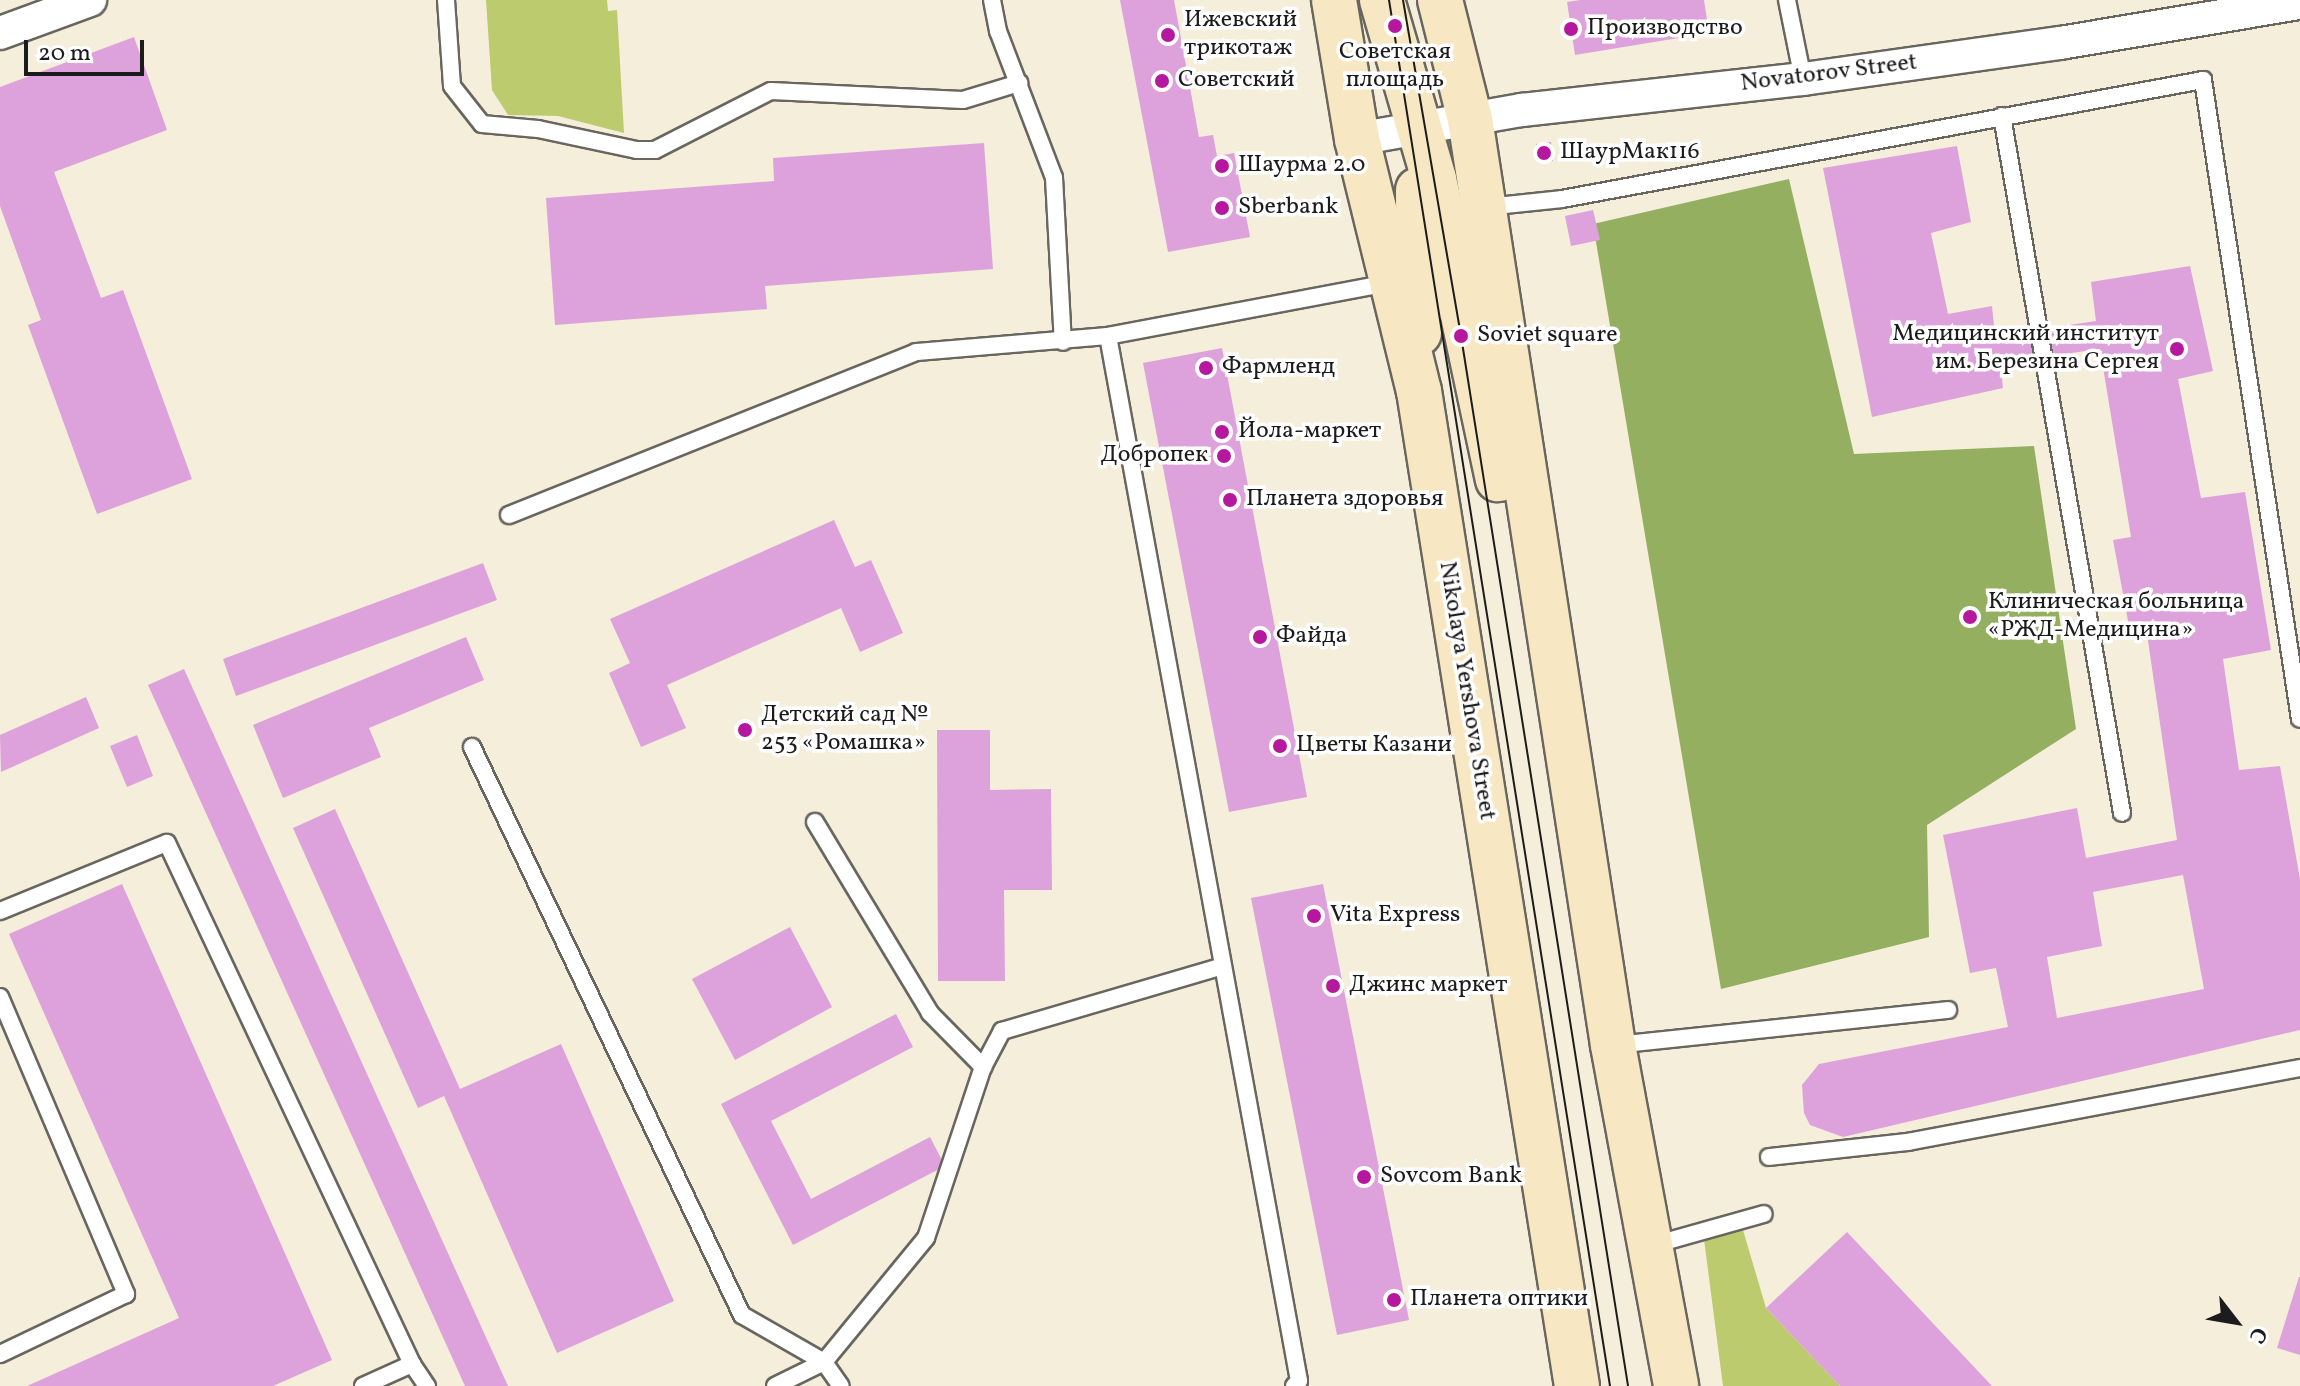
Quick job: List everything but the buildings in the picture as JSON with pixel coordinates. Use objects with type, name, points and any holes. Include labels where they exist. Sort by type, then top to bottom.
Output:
[{"type":"main road","name":"Nikolaya Yershova Street","points":[[1334,0],[1357,139],[1389,283],[1419,391],[1577,1386]]},
{"type":"main road","points":[[1382,0],[1462,305],[1613,1045],[1676,1386]]},
{"type":"main road","points":[[1410,0],[1418,128],[1419,391]]},
{"type":"main road","points":[[1440,0],[1470,119],[1613,1045]]},
{"type":"street","points":[[0,33],[90,0]]},
{"type":"street","name":"Novatorov Street","points":[[1357,139],[1470,119],[1803,79],[2300,3]]},
{"type":"lane","points":[[446,0],[452,86],[482,124],[538,129],[637,150],[655,150],[771,91],[963,100],[1019,83]]},
{"type":"lane","points":[[992,0],[998,31],[1054,178],[1063,342]]},
{"type":"lane","points":[[1787,0],[1803,79]]},
{"type":"lane","points":[[1484,208],[1562,199],[2203,80],[2300,719]]},
{"type":"lane","points":[[2002,116],[2122,813]]},
{"type":"lane","points":[[509,515],[894,359],[939,348],[1063,342],[1108,336],[1389,283]]},
{"type":"lane","points":[[1108,336],[1299,1381],[1294,1386]]},
{"type":"lane","points":[[472,747],[742,1315],[824,1362],[841,1386]]},
{"type":"lane","points":[[815,822],[930,1013],[983,1067]]},
{"type":"lane","points":[[0,911],[167,843],[412,1364],[427,1386]]},
{"type":"lane","points":[[775,1386],[824,1362],[926,1238],[983,1067],[1002,1031],[1223,966]]},
{"type":"lane","points":[[0,998],[126,1294],[0,1354]]},
{"type":"lane","points":[[1613,1045],[1948,1010]]},
{"type":"lane","points":[[1769,1157],[1908,1142],[2300,1068]]},
{"type":"lane","points":[[1649,1246],[1764,1214]]},
{"type":"lane","points":[[363,1386],[412,1364]]},
{"type":"green space","points":[[486,0],[607,0],[608,11],[617,10],[624,133],[558,116],[508,115],[492,90]]},
{"type":"green space","points":[[1789,179],[1854,454],[2034,446],[2076,729],[1927,825],[1929,937],[1721,989],[1593,224]]},
{"type":"green space","points":[[1743,1230],[1766,1308],[1840,1386],[1723,1386],[1704,1239]]},
{"type":"tram line","points":[[1389,0],[1610,1386]]},
{"type":"tram line","points":[[1403,0],[1461,336],[1628,1386]]},
{"type":"place","name":"Советская площадь","points":[[1395,26]]},
{"type":"place","name":"Производство","points":[[1571,29]]},
{"type":"place","name":"Ижевский трикотаж","points":[[1168,35]]},
{"type":"place","name":"Советский","points":[[1162,81]]},
{"type":"place","name":"ШаурМак116","points":[[1544,153]]},
{"type":"place","name":"Шаурма 2.0","points":[[1222,166]]},
{"type":"place","name":"Sberbank","points":[[1222,208]]},
{"type":"place","name":"Soviet square","points":[[1461,336]]},
{"type":"place","name":"Медицинский институт им. Березина Сергея","points":[[2177,349]]},
{"type":"place","name":"Фармленд","points":[[1206,368]]},
{"type":"place","name":"Йола-маркет","points":[[1222,432]]},
{"type":"place","name":"Добропек","points":[[1224,456]]},
{"type":"place","name":"Планета здоровья","points":[[1230,500]]},
{"type":"place","name":"Клиническая больница «РЖД-Медицина»","points":[[1970,617]]},
{"type":"place","name":"Файда","points":[[1260,637]]},
{"type":"place","name":"Детский сад № 253 «Ромашка»","points":[[745,730]]},
{"type":"place","name":"Цветы Казани","points":[[1280,746]]},
{"type":"place","name":"Vita Express","points":[[1314,916]]},
{"type":"place","name":"Джинс маркет","points":[[1333,986]]},
{"type":"place","name":"Sovcom Bank","points":[[1364,1177]]},
{"type":"place","name":"Планета оптики","points":[[1394,1300]]}]
